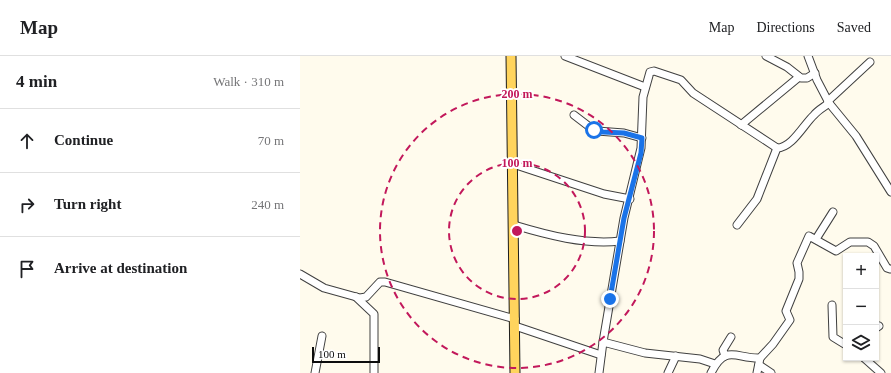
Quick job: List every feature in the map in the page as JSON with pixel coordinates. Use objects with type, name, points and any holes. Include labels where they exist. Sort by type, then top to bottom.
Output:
[{"type":"main road","points":[[511,56],[515,373]]},
{"type":"street","points":[[565,56],[645,87]]},
{"type":"street","points":[[766,56],[784,65],[799,77],[804,79],[814,74]]},
{"type":"street","points":[[808,56],[814,74],[828,102],[856,136],[891,192]]},
{"type":"street","points":[[599,373],[624,218],[641,153],[643,97],[645,87],[652,70],[679,79],[693,93],[777,148],[781,148],[795,137],[814,115],[870,62]]},
{"type":"street","points":[[741,124],[799,77]]},
{"type":"street","points":[[574,115],[597,131],[624,133],[642,138]]},
{"type":"street","points":[[737,225],[757,199],[777,148]]},
{"type":"street","points":[[513,164],[604,194],[630,199]]},
{"type":"street","points":[[816,239],[833,212]]},
{"type":"street","points":[[514,225],[551,236],[604,242],[620,241]]},
{"type":"street","points":[[756,373],[760,361],[790,321],[786,311],[799,279],[797,263],[808,236],[836,251],[839,251],[850,242],[868,242],[874,246],[888,268],[891,268]]},
{"type":"street","points":[[300,274],[324,288],[364,298],[378,283],[381,281],[385,282],[515,322],[601,355]]},
{"type":"street","points":[[354,296],[374,314],[374,373]]},
{"type":"street","points":[[832,305],[833,337],[843,343]]},
{"type":"street","points":[[315,373],[322,336]]},
{"type":"street","points":[[725,356],[723,350],[732,337]]},
{"type":"street","points":[[603,342],[645,353],[700,359],[716,364]]},
{"type":"street","points":[[710,373],[716,364],[725,356],[741,355],[760,361],[771,373]]},
{"type":"street","points":[[668,373],[676,356]]},
{"type":"street","points":[[867,361],[881,373]]},
{"type":"route","points":[[594,130],[624,133],[642,138],[641,153],[624,218],[610,299]]}]
